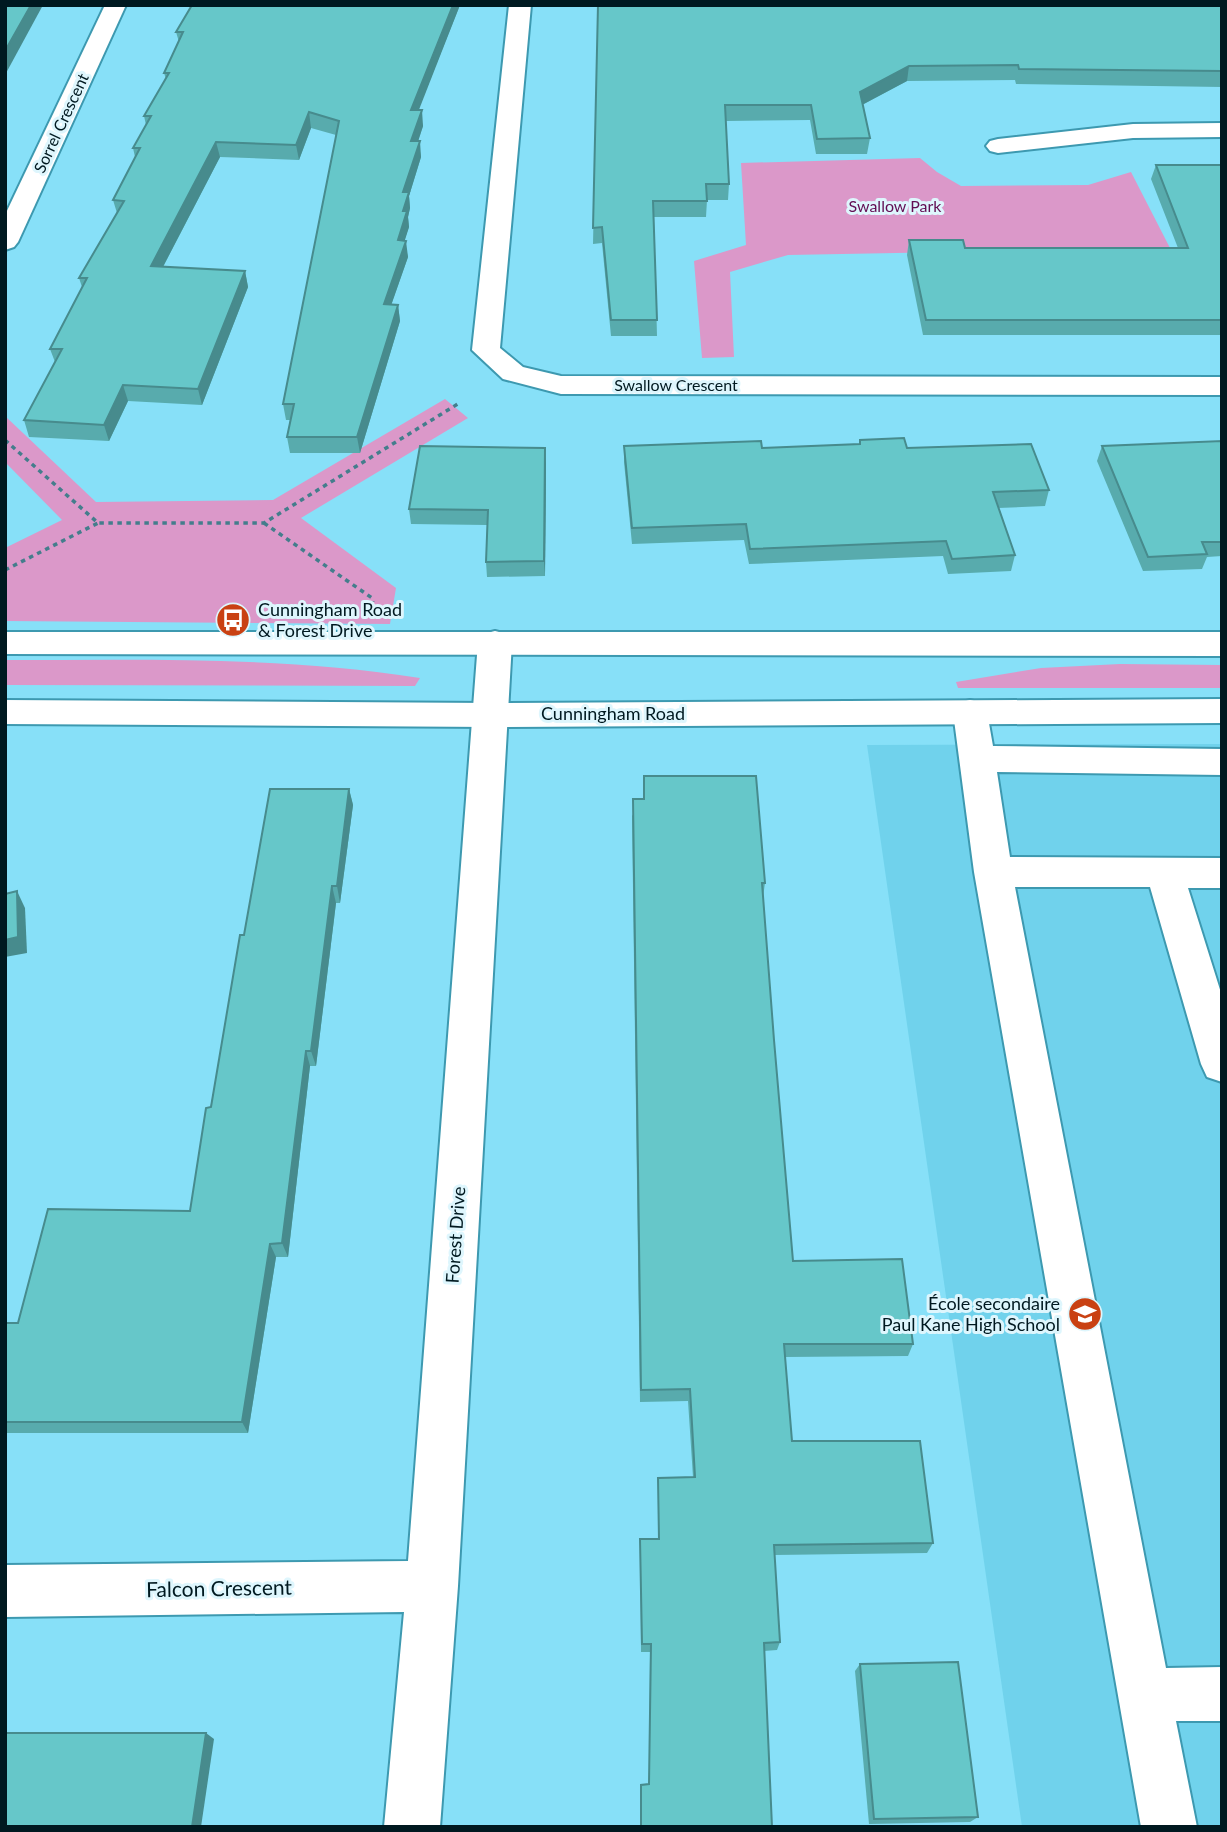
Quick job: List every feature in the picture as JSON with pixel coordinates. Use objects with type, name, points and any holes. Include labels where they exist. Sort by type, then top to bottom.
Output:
[{"type":"street","name":"Sorrel Crescent","points":[[5,242],[116,5]]},
{"type":"street","name":"Swallow Crescent","points":[[520,5],[486,350],[513,373],[561,385],[1222,386]]},
{"type":"street","points":[[998,146],[1133,131],[1222,130]]},
{"type":"street","name":"Forest Drive","points":[[412,1827],[432,1586],[495,642]]},
{"type":"street","points":[[5,643],[1222,644]]},
{"type":"street","name":"Cunningham Road","points":[[5,712],[491,715],[1222,711]]},
{"type":"street","points":[[970,712],[993,872],[1168,1827]]},
{"type":"street","points":[[976,759],[1222,762]]},
{"type":"street","points":[[993,872],[1222,873]]},
{"type":"street","points":[[1165,873],[1222,1064]]},
{"type":"street","name":"Falcon Crescent","points":[[5,1591],[432,1586]]},
{"type":"street","points":[[1145,1695],[1222,1694]]},
{"type":"path","points":[[5,570],[98,523],[264,523],[461,402]]},
{"type":"path","points":[[5,440],[98,523]]},
{"type":"path","points":[[264,523],[372,598],[374,606]]},
{"type":"shaded area","name":"École secondaire Paul Kane High School","points":[[1222,744],[1222,1827],[1022,1827],[867,745]]},
{"type":"green space","name":"Swallow Park","points":[[920,158],[961,186],[1088,185],[1131,172],[1170,248],[788,255],[730,272],[734,357],[702,358],[694,261],[746,245],[741,163]]},
{"type":"green space","points":[[445,399],[468,418],[301,518],[396,588],[390,624],[5,621],[5,548],[62,520],[5,462],[5,416],[96,502],[273,500]]},
{"type":"green space","points":[[5,660],[265,663],[420,678],[415,686],[5,685]]},
{"type":"green space","points":[[1120,664],[1222,665],[1222,688],[958,688],[956,682],[1041,668]]},
{"type":"building","points":[[5,5],[31,5],[5,51]]},
{"type":"building","points":[[192,5],[453,5],[411,110],[422,110],[411,141],[420,141],[403,192],[409,192],[403,211],[407,211],[398,240],[406,241],[384,304],[398,305],[357,437],[287,437],[294,404],[283,404],[339,121],[309,112],[296,145],[216,142],[151,266],[245,271],[198,389],[123,385],[104,425],[24,420],[62,349],[50,349],[87,278],[79,278],[124,201],[113,200],[140,148],[133,148],[151,116],[144,116],[169,73],[164,73],[183,32],[176,32]]},
{"type":"building","points":[[598,5],[1222,5],[1222,71],[1019,69],[1018,65],[909,66],[860,92],[870,138],[817,139],[811,105],[725,105],[729,184],[706,184],[707,201],[653,201],[657,320],[611,320],[602,227],[593,228]]},
{"type":"building","points":[[1156,165],[1222,165],[1222,320],[926,320],[909,240],[963,240],[965,248],[1188,248]]},
{"type":"building","points":[[904,438],[907,448],[1031,444],[1049,490],[993,492],[1015,555],[952,559],[946,541],[750,549],[746,524],[632,528],[624,446],[761,441],[762,448],[860,444],[860,440]]},
{"type":"building","points":[[1222,441],[1222,542],[1202,542],[1207,554],[1148,557],[1102,446]]},
{"type":"building","points":[[420,446],[545,448],[544,561],[486,562],[488,510],[409,509]]},
{"type":"building","points":[[644,776],[756,776],[765,883],[762,883],[793,1261],[902,1259],[913,1344],[784,1344],[792,1441],[920,1441],[933,1543],[774,1545],[780,1642],[764,1643],[772,1827],[641,1827],[641,1785],[649,1784],[651,1644],[642,1644],[640,1539],[659,1539],[658,1478],[695,1477],[690,1389],[641,1390],[633,799],[644,799]]},
{"type":"building","points":[[270,789],[349,789],[337,886],[332,886],[311,1051],[306,1051],[282,1243],[270,1244],[242,1422],[5,1422],[5,1323],[18,1323],[48,1209],[190,1211],[206,1108],[211,1107],[240,935],[244,935]]},
{"type":"building","points":[[17,891],[18,937],[5,940],[5,894]]},
{"type":"building","points":[[958,1662],[978,1817],[874,1819],[860,1664]]},
{"type":"building","points":[[5,1733],[206,1733],[192,1827],[5,1827]]},
{"type":"place","name":"Cunningham Road & Forest Drive","points":[[233,620]]},
{"type":"place","name":"École secondaire Paul Kane High School","points":[[1085,1314]]}]
